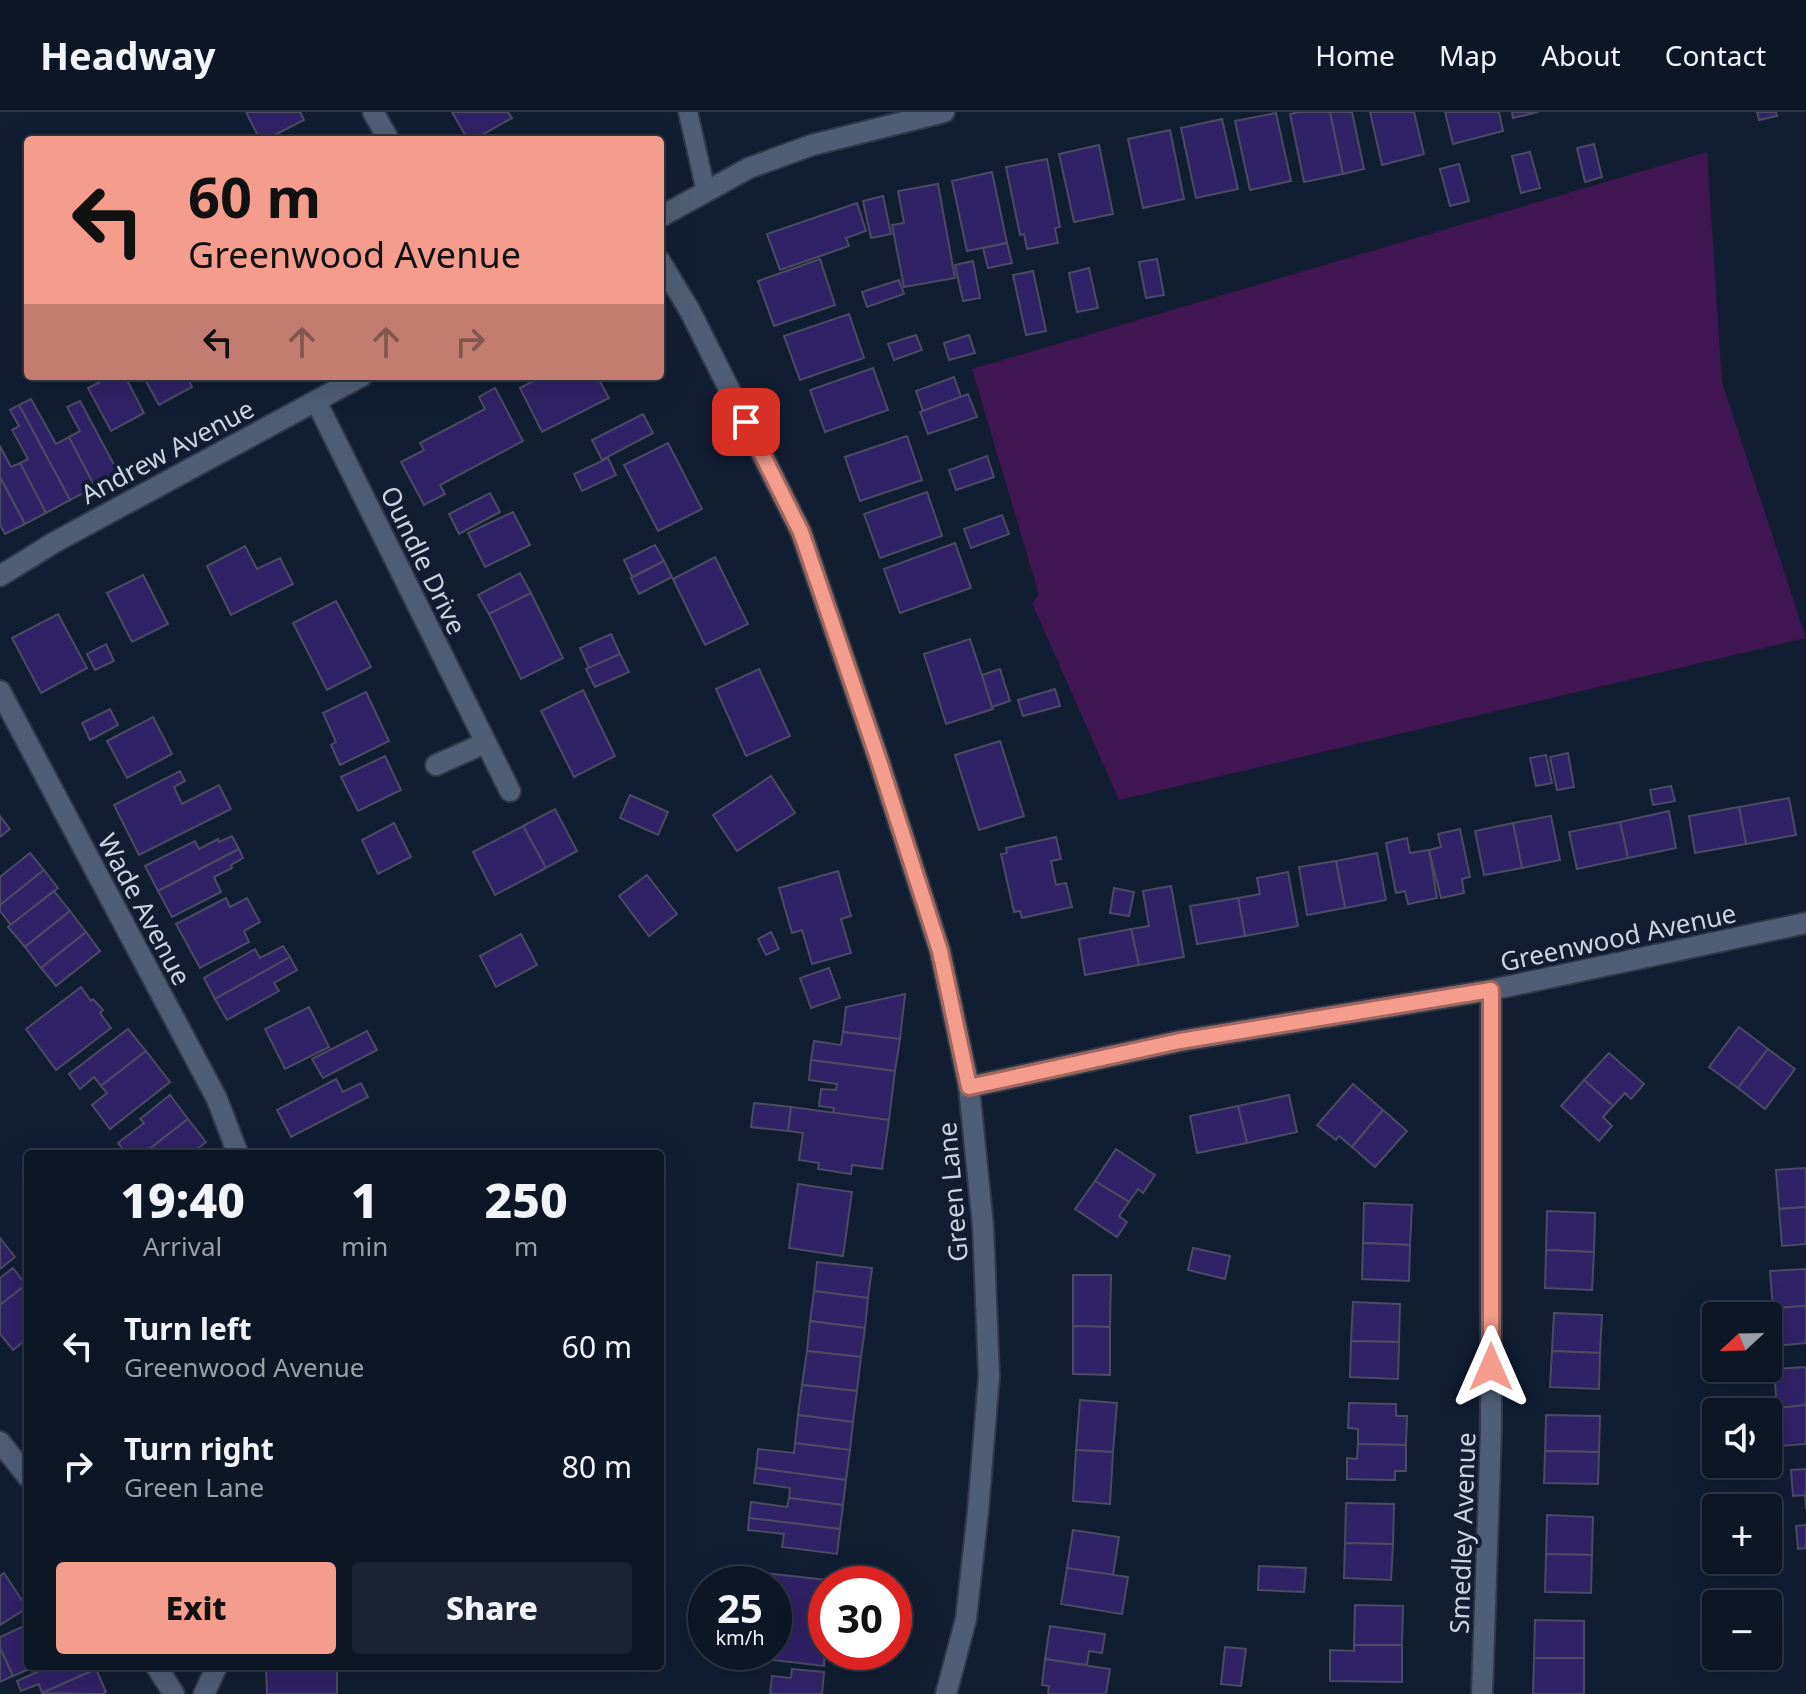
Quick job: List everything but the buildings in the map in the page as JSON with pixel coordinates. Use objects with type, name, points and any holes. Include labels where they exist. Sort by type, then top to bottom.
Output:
[{"type":"street","points":[[373,112],[387,136]]},
{"type":"street","points":[[664,215],[749,168],[812,145],[944,112]]},
{"type":"street","name":"Green Lane","points":[[664,268],[690,311],[801,532],[940,951],[969,1087],[983,1226],[989,1376],[966,1619],[946,1694]]},
{"type":"street","name":"Andrew Avenue","points":[[0,576],[55,542],[355,380]]},
{"type":"street","name":"Oundle Drive","points":[[316,401],[510,791]]},
{"type":"street","name":"Wade Avenue","points":[[0,691],[217,1099],[236,1150]]},
{"type":"street","points":[[436,765],[485,743]]},
{"type":"street","name":"Greenwood Avenue","points":[[969,1087],[1180,1041],[1491,990],[1806,923]]},
{"type":"street","name":"Smedley Avenue","points":[[1482,1694],[1491,1430],[1491,990]]},
{"type":"street","points":[[0,1442],[24,1472]]},
{"type":"street","points":[[159,1670],[174,1694]]},
{"type":"street","points":[[204,1694],[215,1670]]},
{"type":"lane","points":[[688,112],[706,192]]},
{"type":"shaded area","points":[[1707,152],[1722,382],[1806,638],[1119,800],[1032,603],[1039,595],[972,369]]},
{"type":"route","points":[[746,422],[801,532],[878,758],[940,951],[969,1087],[1180,1041],[1491,990],[1491,1367]]}]
